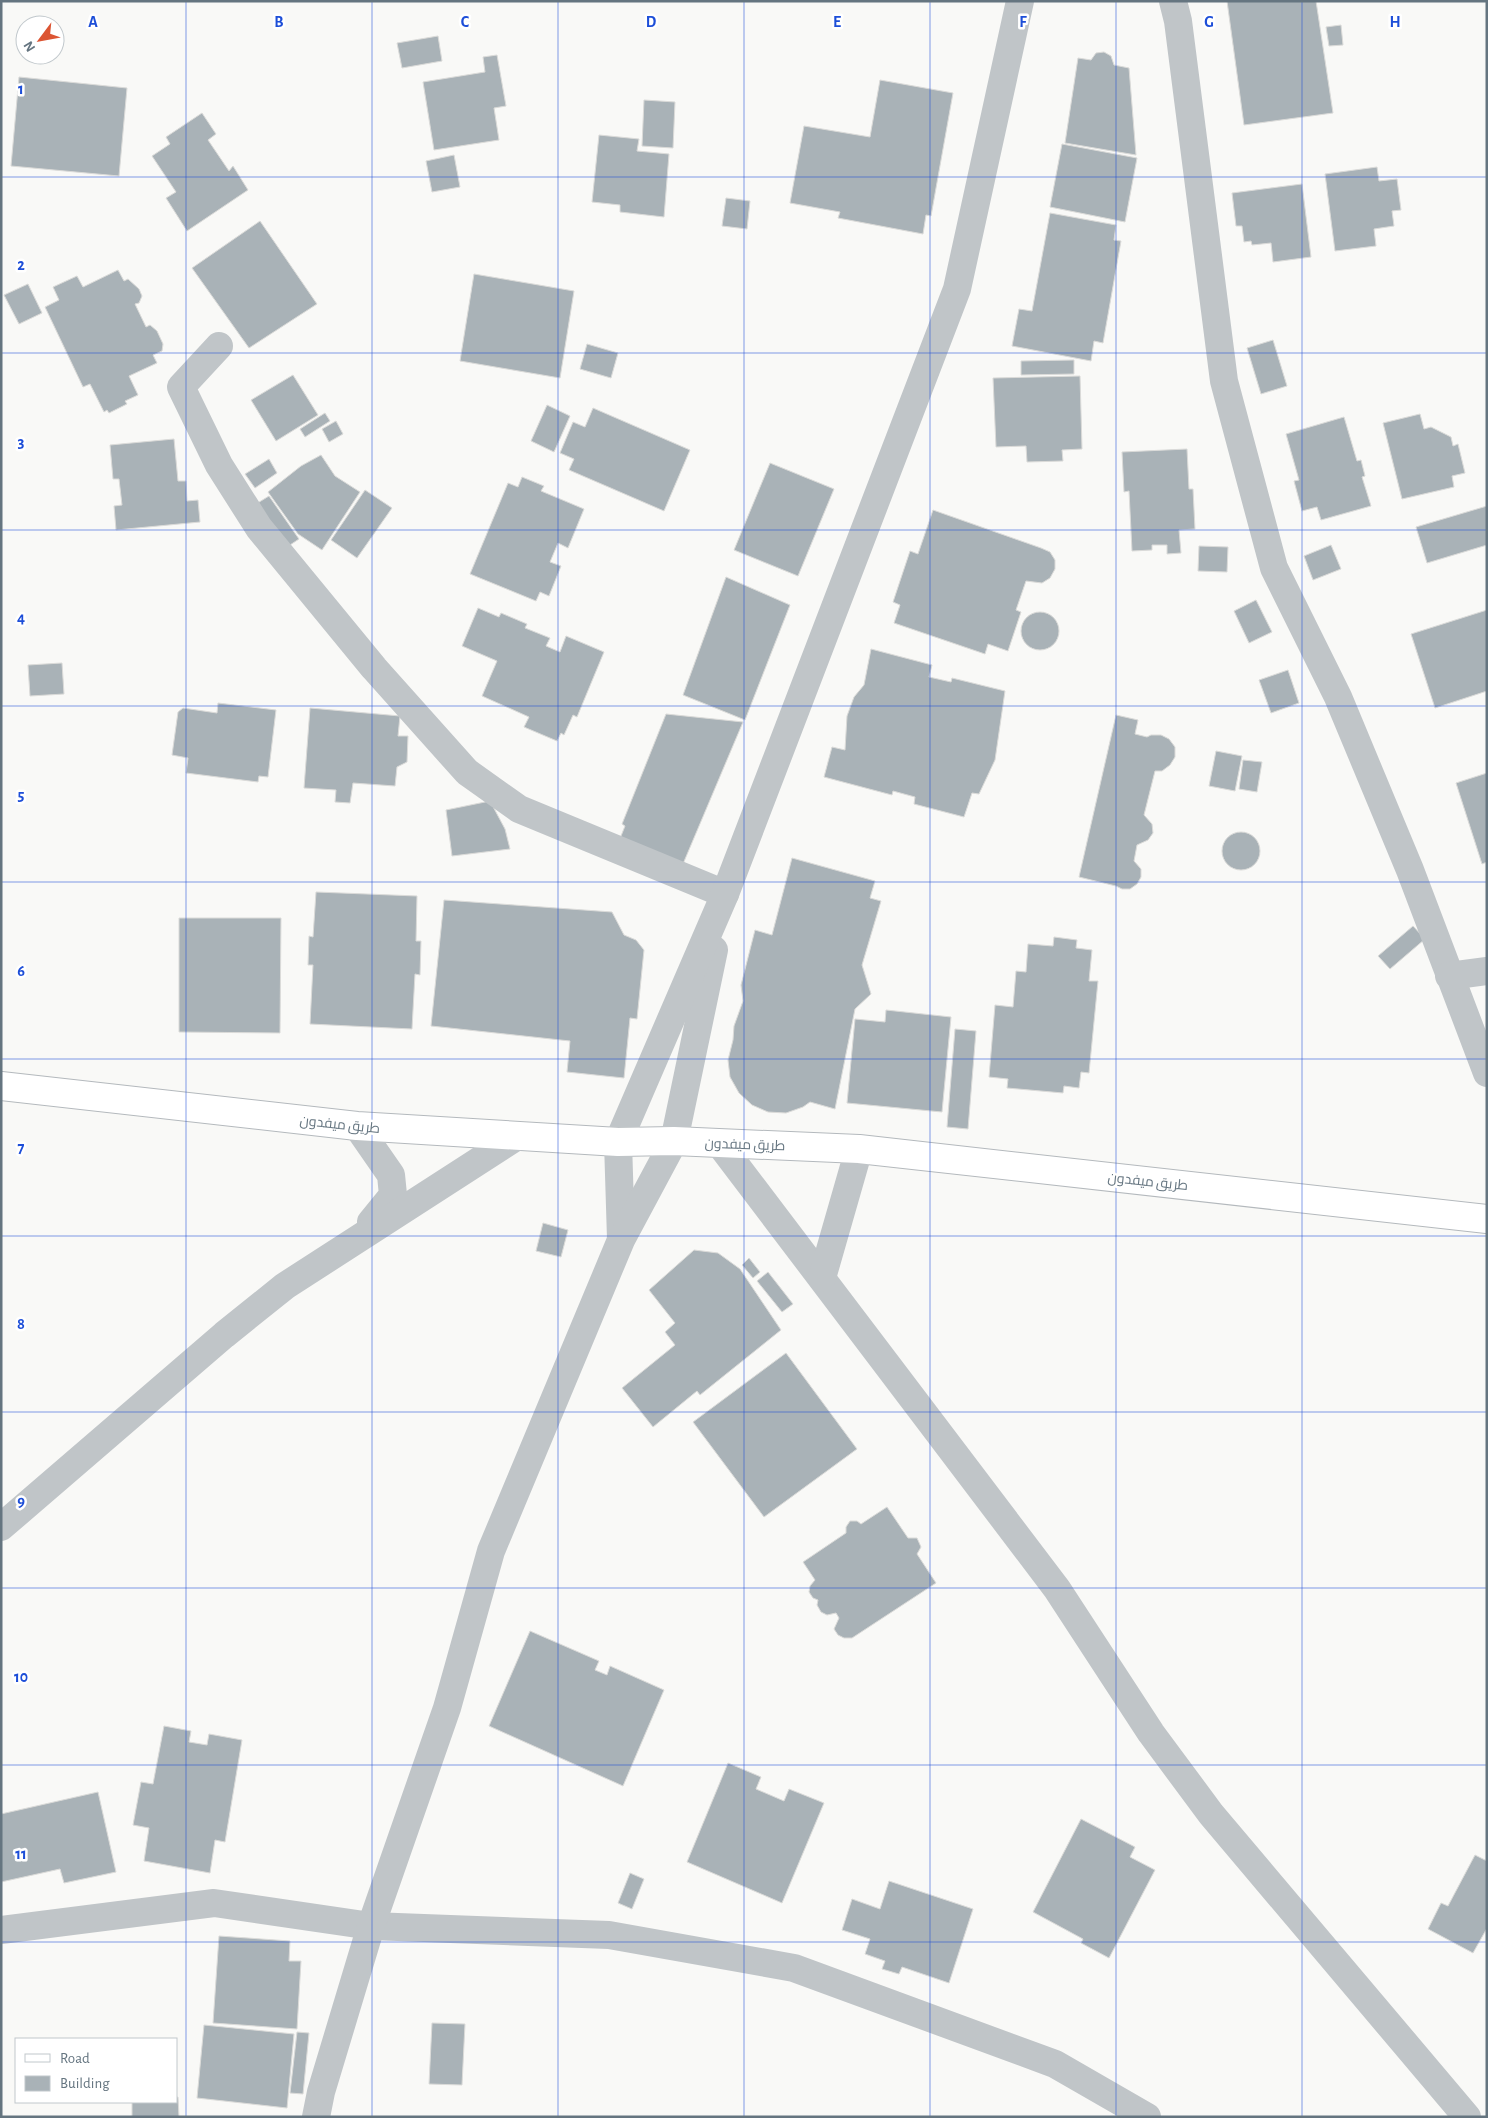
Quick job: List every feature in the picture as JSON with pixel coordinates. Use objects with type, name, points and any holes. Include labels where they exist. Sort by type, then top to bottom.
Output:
[{"type":"main road","name":"طريق ميفدون","points":[[1,1086],[357,1126],[618,1142],[674,1141],[859,1149],[1487,1219]]},
{"type":"street","points":[[620,1240],[618,1142],[725,894],[957,289],[1020,1]]},
{"type":"street","points":[[1173,1],[1178,21],[1197,160],[1224,381],[1274,568],[1338,697],[1410,870],[1487,1073]]},
{"type":"street","points":[[219,346],[181,387],[219,465],[259,528],[374,668],[467,772],[519,809],[725,894]]},
{"type":"street","points":[[316,2117],[321,2092],[371,1926],[447,1708],[491,1551],[620,1240],[674,1141],[725,894]]},
{"type":"street","points":[[1449,976],[1487,971]]},
{"type":"street","points":[[357,1126],[390,1175],[393,1195],[357,1239]]},
{"type":"street","points":[[1,1527],[224,1335],[285,1286],[516,1137]]},
{"type":"street","points":[[719,1143],[1057,1589],[1151,1732],[1211,1814],[1467,2117]]},
{"type":"street","points":[[822,1278],[859,1149]]},
{"type":"street","points":[[1,1930],[214,1903],[371,1926],[609,1936],[794,1968],[1055,2064],[1147,2117]]},
{"type":"building","points":[[1227,1],[1316,1],[1333,113],[1244,125]]},
{"type":"building","points":[[1341,25],[1343,45],[1329,46],[1326,27]]},
{"type":"building","points":[[438,36],[442,61],[402,68],[397,43]]},
{"type":"building","points":[[1104,52],[1111,56],[1114,65],[1129,68],[1136,155],[1065,143],[1078,58],[1091,60],[1096,53]]},
{"type":"building","points":[[497,55],[506,106],[494,108],[499,140],[434,150],[423,82],[485,72],[483,57]]},
{"type":"building","points":[[19,77],[127,88],[119,176],[11,166]]},
{"type":"building","points":[[880,80],[953,93],[931,216],[926,215],[923,234],[838,218],[840,212],[790,203],[804,126],[870,137]]},
{"type":"building","points":[[644,100],[675,102],[673,148],[642,146]]},
{"type":"building","points":[[202,113],[216,134],[208,140],[229,171],[233,166],[248,190],[187,231],[166,198],[176,192],[152,156],[170,144],[166,137]]},
{"type":"building","points":[[599,135],[639,139],[637,151],[669,154],[664,217],[620,212],[620,205],[592,202]]},
{"type":"building","points":[[1062,144],[1137,158],[1125,222],[1050,207]]},
{"type":"building","points":[[454,155],[460,187],[432,192],[426,161]]},
{"type":"building","points":[[1377,167],[1379,181],[1397,179],[1401,210],[1392,211],[1394,226],[1374,229],[1376,246],[1335,251],[1325,174]]},
{"type":"building","points":[[1302,184],[1311,257],[1273,262],[1271,243],[1252,245],[1251,241],[1244,242],[1242,226],[1236,226],[1232,193]]},
{"type":"building","points":[[726,198],[750,201],[747,229],[722,226]]},
{"type":"building","points":[[1050,213],[1116,225],[1114,240],[1121,241],[1103,343],[1094,341],[1091,361],[1012,346],[1019,309],[1032,311]]},
{"type":"building","points":[[260,221],[317,304],[249,348],[192,268]]},
{"type":"building","points":[[118,270],[124,281],[128,279],[139,289],[142,296],[139,303],[135,304],[146,327],[150,325],[157,331],[163,344],[162,351],[153,355],[157,363],[129,376],[138,395],[125,401],[127,404],[109,413],[107,410],[104,412],[90,384],[83,387],[45,307],[59,300],[53,287],[77,276],[83,287]]},
{"type":"building","points":[[474,274],[574,291],[560,378],[460,361]]},
{"type":"building","points":[[28,284],[42,313],[19,324],[4,295]]},
{"type":"building","points":[[1273,340],[1287,386],[1261,394],[1247,348]]},
{"type":"building","points":[[587,344],[618,353],[611,378],[580,369]]},
{"type":"building","points":[[1074,360],[1074,374],[1021,375],[1021,361]]},
{"type":"building","points":[[293,375],[318,415],[276,441],[251,400]]},
{"type":"building","points":[[1080,376],[1082,449],[1062,450],[1063,461],[1027,462],[1026,446],[996,447],[993,378]]},
{"type":"building","points":[[547,405],[570,416],[554,452],[531,441]]},
{"type":"building","points":[[593,408],[690,450],[664,511],[569,470],[574,459],[560,453],[573,422],[585,427]]},
{"type":"building","points":[[325,413],[330,421],[305,437],[300,429]]},
{"type":"building","points":[[1420,414],[1424,429],[1431,427],[1451,437],[1453,446],[1458,444],[1465,473],[1452,476],[1454,487],[1402,499],[1383,423]]},
{"type":"building","points":[[1344,417],[1357,461],[1361,460],[1365,476],[1362,477],[1371,506],[1321,520],[1317,507],[1302,511],[1294,481],[1299,480],[1286,434]]},
{"type":"building","points":[[336,421],[343,434],[329,442],[322,429]]},
{"type":"building","points":[[174,439],[178,481],[186,481],[187,501],[198,500],[200,522],[116,530],[114,506],[122,505],[119,479],[113,479],[110,445]]},
{"type":"building","points":[[1187,449],[1189,489],[1193,489],[1195,529],[1179,530],[1181,553],[1167,554],[1167,545],[1152,545],[1152,550],[1132,551],[1129,491],[1124,492],[1122,452]]},
{"type":"building","points":[[321,455],[335,476],[360,492],[322,550],[298,534],[268,492],[301,466]]},
{"type":"building","points":[[269,459],[277,473],[255,488],[245,474]]},
{"type":"building","points":[[770,463],[834,489],[798,576],[734,550]]},
{"type":"building","points":[[522,477],[544,486],[541,491],[584,509],[568,548],[558,543],[550,562],[561,566],[549,596],[540,592],[536,601],[470,574],[508,483],[518,487]]},
{"type":"building","points":[[365,490],[392,508],[357,558],[331,540]]},
{"type":"building","points":[[269,496],[299,539],[287,547],[256,504]]},
{"type":"building","points":[[1487,506],[1487,545],[1427,563],[1416,527]]},
{"type":"building","points":[[933,510],[1041,548],[1050,552],[1055,560],[1055,569],[1050,578],[1042,583],[1026,581],[1016,610],[1021,612],[1008,651],[988,644],[985,654],[894,623],[900,605],[893,602],[910,551],[918,554]]},
{"type":"building","points":[[1331,545],[1341,569],[1313,580],[1304,556]]},
{"type":"building","points":[[1199,546],[1228,547],[1227,572],[1198,571]]},
{"type":"building","points":[[726,577],[790,605],[745,720],[683,695]]},
{"type":"building","points":[[1256,600],[1272,632],[1249,643],[1234,611]]},
{"type":"building","points":[[478,608],[499,617],[501,613],[527,624],[525,628],[550,638],[546,646],[560,652],[566,636],[604,652],[577,717],[573,715],[564,735],[561,733],[557,741],[524,727],[529,717],[482,696],[497,661],[462,646]]},
{"type":"building","points":[[1487,610],[1487,691],[1435,708],[1411,634]]},
{"type":"building","points":[[1040,612],[1054,617],[1059,631],[1054,645],[1040,650],[1026,645],[1021,631],[1026,617]]},
{"type":"building","points":[[871,649],[932,665],[929,677],[951,682],[952,678],[1005,691],[995,760],[979,794],[972,793],[964,817],[914,804],[915,797],[893,791],[892,795],[824,777],[832,747],[845,750],[847,716],[854,697],[864,685]]},
{"type":"building","points":[[62,663],[64,694],[30,696],[28,665]]},
{"type":"building","points":[[1288,670],[1299,703],[1271,713],[1259,680]]},
{"type":"building","points":[[218,703],[276,710],[268,777],[259,776],[258,782],[186,773],[188,758],[172,755],[178,712],[183,708],[217,713]]},
{"type":"building","points":[[310,708],[400,716],[398,736],[408,736],[407,762],[397,767],[395,786],[353,783],[350,803],[335,802],[336,790],[304,788]]},
{"type":"building","points":[[666,714],[743,722],[680,871],[617,846],[625,826],[622,824]]},
{"type":"building","points":[[1116,715],[1138,720],[1135,734],[1147,737],[1161,735],[1169,739],[1175,747],[1175,757],[1170,765],[1162,771],[1155,771],[1144,815],[1152,824],[1153,833],[1148,840],[1137,845],[1134,861],[1141,869],[1141,877],[1137,884],[1130,889],[1122,889],[1079,877]]},
{"type":"building","points":[[1216,751],[1242,756],[1235,791],[1209,786]]},
{"type":"building","points":[[1243,760],[1262,762],[1257,792],[1239,789]]},
{"type":"building","points":[[1487,773],[1487,862],[1482,864],[1456,783]]},
{"type":"building","points":[[490,801],[505,829],[510,849],[452,856],[446,810]]},
{"type":"building","points":[[1241,832],[1255,837],[1260,851],[1255,865],[1241,870],[1227,865],[1222,851],[1227,837]]},
{"type":"building","points":[[792,858],[875,881],[870,898],[881,901],[862,965],[871,994],[855,1009],[835,1109],[810,1102],[803,1107],[786,1113],[768,1112],[752,1105],[739,1093],[730,1077],[728,1060],[734,1026],[743,1001],[741,985],[755,930],[772,935]]},
{"type":"building","points":[[316,892],[417,896],[416,941],[421,941],[420,975],[415,974],[412,1029],[310,1024],[313,965],[308,965],[309,936],[313,937]]},
{"type":"building","points":[[444,900],[612,912],[624,935],[636,940],[644,950],[637,1019],[630,1018],[624,1078],[567,1072],[570,1041],[431,1026]]},
{"type":"building","points":[[179,918],[281,918],[280,1033],[179,1032]]},
{"type":"building","points":[[1413,926],[1425,939],[1390,969],[1378,956]]},
{"type":"building","points":[[1054,937],[1077,940],[1076,948],[1092,950],[1089,981],[1098,981],[1089,1073],[1081,1072],[1079,1088],[1064,1086],[1063,1093],[1007,1088],[1008,1079],[989,1077],[995,1005],[1013,1007],[1016,971],[1026,972],[1028,944],[1053,946]]},
{"type":"building","points":[[886,1010],[951,1017],[942,1112],[847,1103],[855,1019],[885,1022]]},
{"type":"building","points":[[955,1029],[976,1031],[968,1129],[947,1127]]},
{"type":"building","points":[[543,1223],[568,1230],[561,1257],[536,1251]]},
{"type":"building","points":[[694,1250],[718,1253],[740,1269],[781,1330],[700,1395],[697,1391],[653,1427],[622,1388],[675,1345],[665,1332],[675,1323],[649,1290]]},
{"type":"building","points":[[749,1258],[760,1272],[753,1278],[742,1265]]},
{"type":"building","points":[[768,1272],[793,1304],[782,1312],[757,1281]]},
{"type":"building","points":[[786,1353],[857,1449],[764,1517],[693,1422]]},
{"type":"building","points":[[887,1507],[908,1538],[917,1538],[921,1547],[917,1554],[936,1583],[852,1638],[844,1638],[838,1635],[834,1629],[839,1618],[836,1613],[827,1615],[821,1612],[817,1605],[818,1600],[813,1598],[809,1592],[810,1586],[815,1580],[803,1562],[846,1533],[846,1527],[850,1521],[857,1521],[861,1524]]},
{"type":"building","points":[[530,1631],[599,1661],[595,1670],[607,1675],[610,1666],[664,1690],[623,1786],[489,1726]]},
{"type":"building","points":[[164,1726],[191,1731],[189,1742],[207,1745],[209,1734],[242,1740],[225,1842],[215,1840],[210,1873],[144,1861],[149,1828],[133,1825],[141,1782],[153,1784]]},
{"type":"building","points":[[728,1763],[761,1777],[756,1789],[784,1801],[789,1789],[824,1803],[782,1903],[687,1862]]},
{"type":"building","points":[[98,1792],[116,1872],[64,1883],[60,1869],[1,1882],[1,1814]]},
{"type":"building","points":[[1081,1819],[1135,1847],[1130,1857],[1155,1870],[1109,1958],[1081,1943],[1083,1939],[1033,1912]]},
{"type":"building","points":[[1475,1855],[1487,1861],[1487,1928],[1473,1953],[1428,1929],[1441,1903],[1448,1906]]},
{"type":"building","points":[[630,1873],[644,1879],[632,1909],[618,1903]]},
{"type":"building","points":[[889,1881],[973,1909],[949,1983],[902,1967],[899,1974],[882,1969],[885,1961],[865,1954],[870,1939],[842,1930],[852,1899],[880,1909]]},
{"type":"building","points":[[219,1936],[290,1941],[289,1961],[301,1961],[297,2029],[213,2023]]},
{"type":"building","points":[[432,2023],[465,2024],[462,2085],[429,2084]]},
{"type":"building","points":[[204,2025],[294,2034],[287,2108],[197,2098]]},
{"type":"building","points":[[297,2032],[309,2033],[303,2094],[290,2093]]},
{"type":"building","points":[[178,2097],[179,2117],[132,2117],[132,2103],[178,2103]]}]
